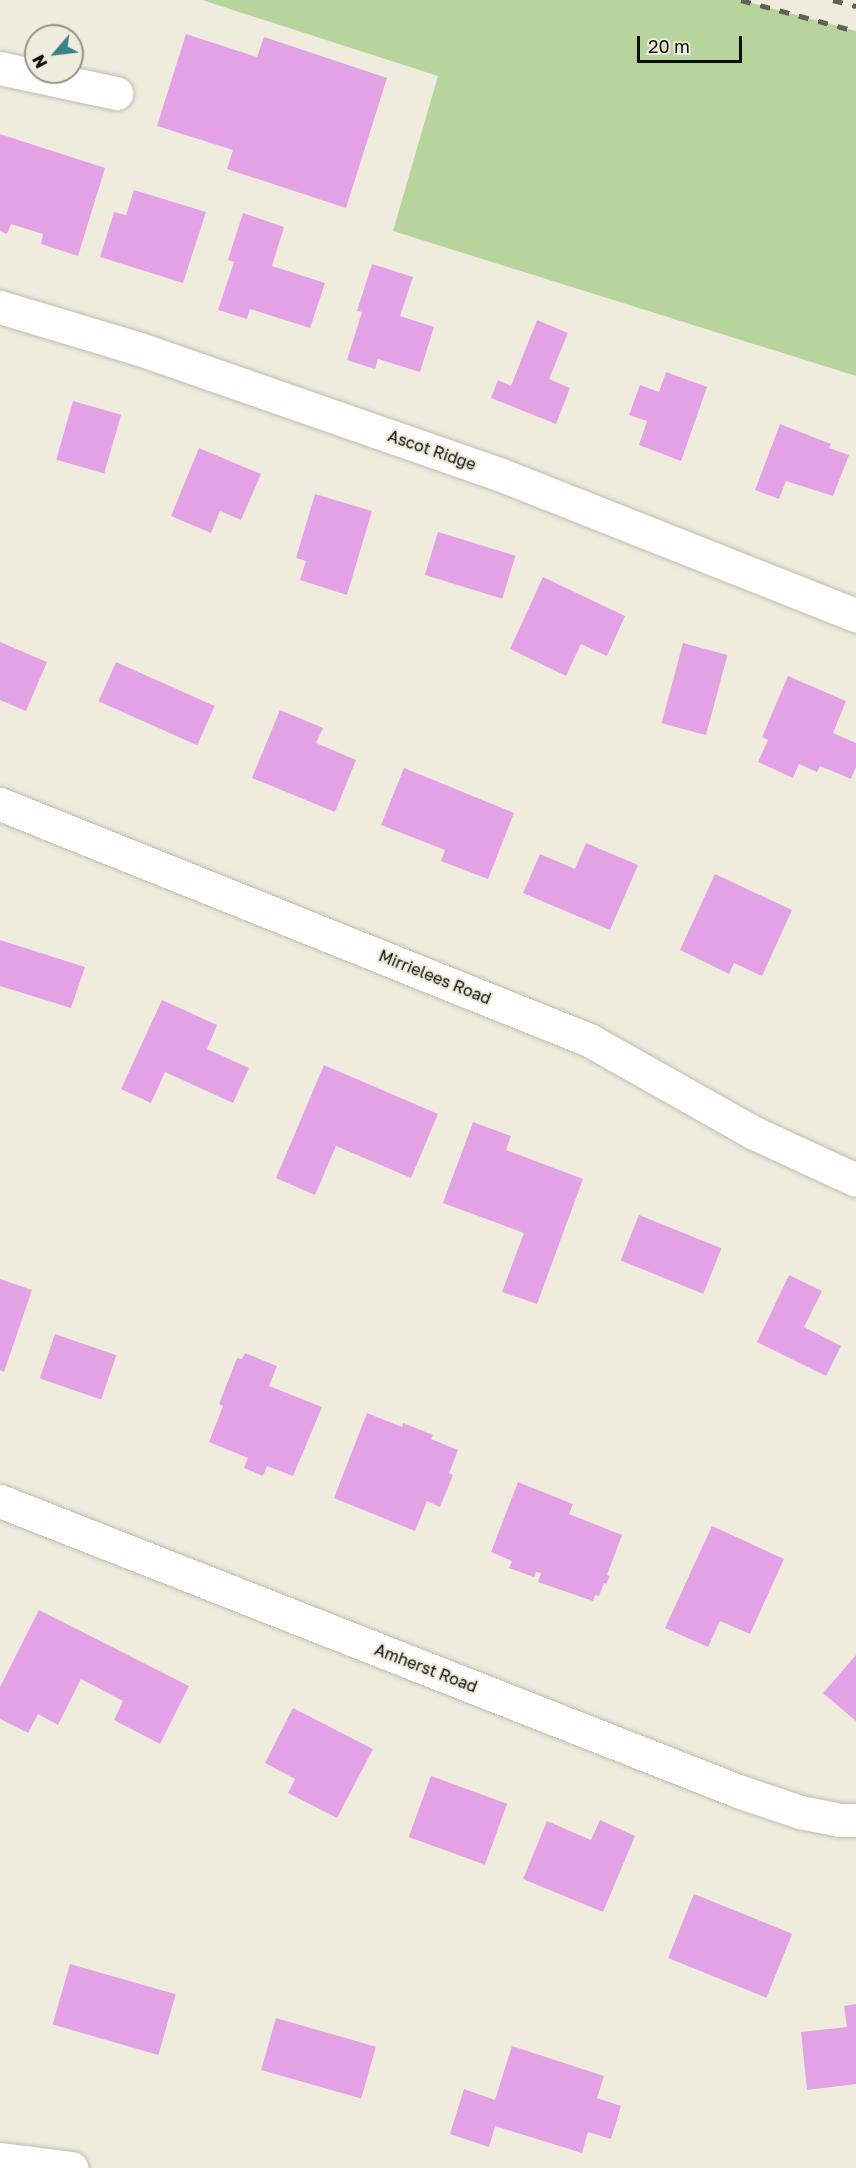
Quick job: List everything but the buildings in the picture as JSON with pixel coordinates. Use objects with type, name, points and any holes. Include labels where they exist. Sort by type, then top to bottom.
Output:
[{"type":"street","points":[[0,68],[116,93]]},
{"type":"street","name":"Ascot Ridge","points":[[0,307],[137,348],[499,474],[856,615]]},
{"type":"street","name":"Mirrielees Road","points":[[0,804],[589,1040],[754,1133],[856,1180]]},
{"type":"street","name":"Amherst Road","points":[[0,1501],[738,1791],[800,1812],[840,1820],[856,1820]]},
{"type":"street","points":[[0,2159],[71,2168]]},
{"type":"green space","points":[[202,0],[741,0],[856,31],[856,376],[393,231],[438,76]]},
{"type":"railway","points":[[741,0],[856,31]]},
{"type":"railway","points":[[833,0],[856,6]]}]
